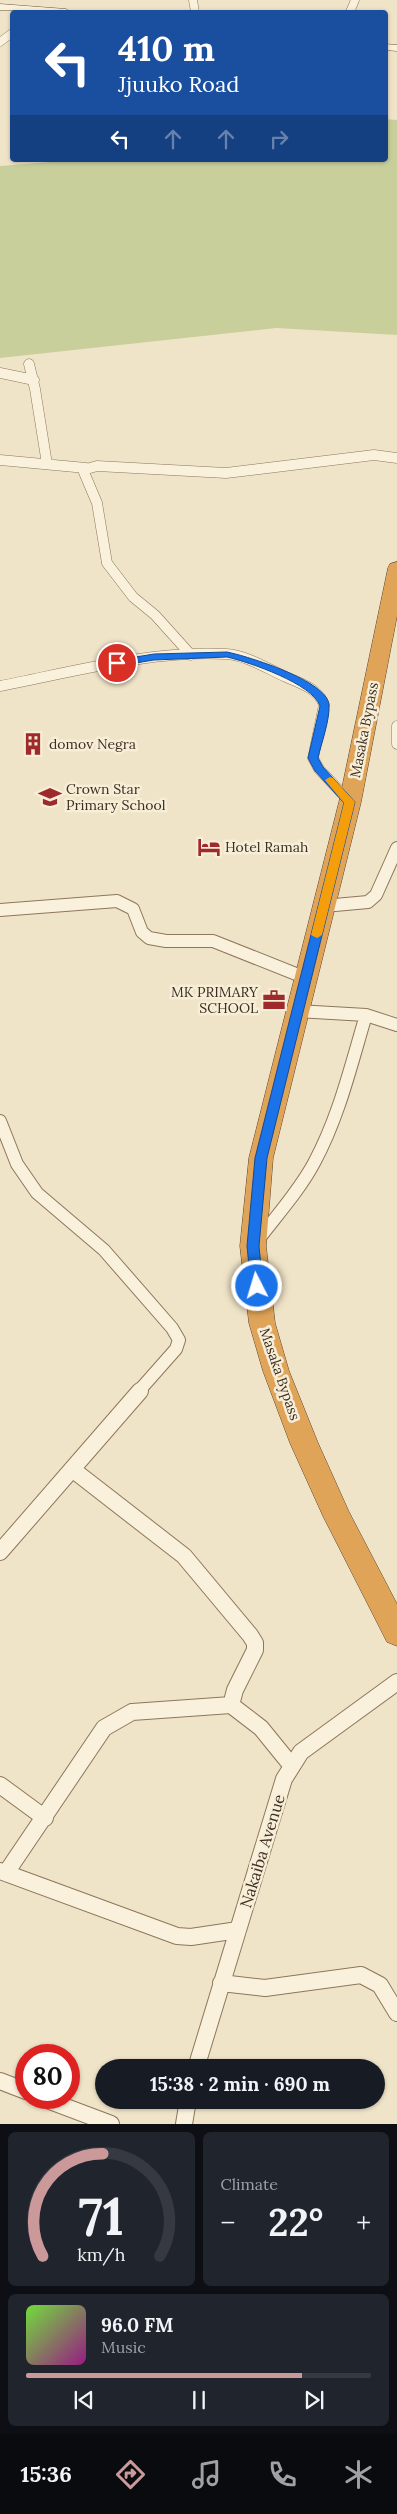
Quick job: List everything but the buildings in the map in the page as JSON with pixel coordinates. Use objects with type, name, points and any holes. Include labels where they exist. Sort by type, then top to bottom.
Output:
[{"type":"highway","name":"Masaka Bypass","points":[[397,568],[350,802],[261,1158],[253,1246],[262,1323],[276,1371],[337,1516],[397,1634]]},
{"type":"main road","points":[[0,7],[31,10]]},
{"type":"street","points":[[29,364],[34,380],[42,442],[47,464]]},
{"type":"street","points":[[0,373],[34,380]]},
{"type":"street","points":[[0,460],[86,468],[97,466],[140,470],[226,473],[374,455],[397,458]]},
{"type":"street","points":[[86,468],[83,473],[93,489],[97,503],[107,563],[133,597],[155,615],[191,655]]},
{"type":"street","points":[[0,686],[98,666],[154,657],[227,654],[241,658],[316,691],[324,706],[313,758],[319,769],[350,802]]},
{"type":"street","points":[[397,726],[397,744]]},
{"type":"street","points":[[324,906],[368,902],[376,894],[397,848]]},
{"type":"street","points":[[0,910],[117,902],[133,909],[143,933],[156,941],[202,939],[213,941],[306,978]]},
{"type":"street","points":[[297,1011],[366,1015],[393,1025]]},
{"type":"street","points":[[253,1246],[302,1184],[326,1140],[338,1110],[366,1015]]},
{"type":"street","points":[[361,1031],[393,1025]]},
{"type":"street","points":[[0,1121],[16,1162],[29,1184],[46,1202],[75,1224],[104,1250],[172,1328],[179,1340],[176,1350],[0,1552]]},
{"type":"street","points":[[72,1469],[184,1556],[250,1634],[255,1643],[255,1650],[235,1690],[231,1705]]},
{"type":"street","name":"Nakaiba Avenue","points":[[199,2059],[284,1779],[291,1765],[301,1752],[397,1682]]},
{"type":"street","points":[[238,1930],[191,1937],[178,1936],[3,1872],[45,1818],[104,1728],[116,1719],[132,1712],[231,1705],[261,1728],[291,1765]]},
{"type":"street","points":[[0,1785],[45,1818]]},
{"type":"street","points":[[221,1983],[265,1988],[361,1975],[374,1979],[382,1986],[397,2013]]},
{"type":"street","points":[[0,2081],[15,2087]]},
{"type":"street","points":[[71,2109],[111,2124]]},
{"type":"street","points":[[184,2124],[186,2109]]},
{"type":"green space","points":[[388,119],[397,120],[397,335],[276,328],[0,358],[0,166],[51,162],[388,162]]},
{"type":"slow traffic","points":[[317,935],[350,802],[330,780]]},
{"type":"place","name":"domov Negra","points":[[33,744]]},
{"type":"place","name":"Crown Star Primary School","points":[[50,797]]},
{"type":"place","name":"Hotel Ramah","points":[[209,847]]},
{"type":"place","name":"MK PRIMARY SCHOOL","points":[[274,1000]]},
{"type":"route","points":[[117,663],[154,657],[227,654],[306,685],[316,691],[322,698],[324,706],[313,758],[319,769],[350,802],[261,1158],[256,1195],[253,1246],[257,1286]]}]
